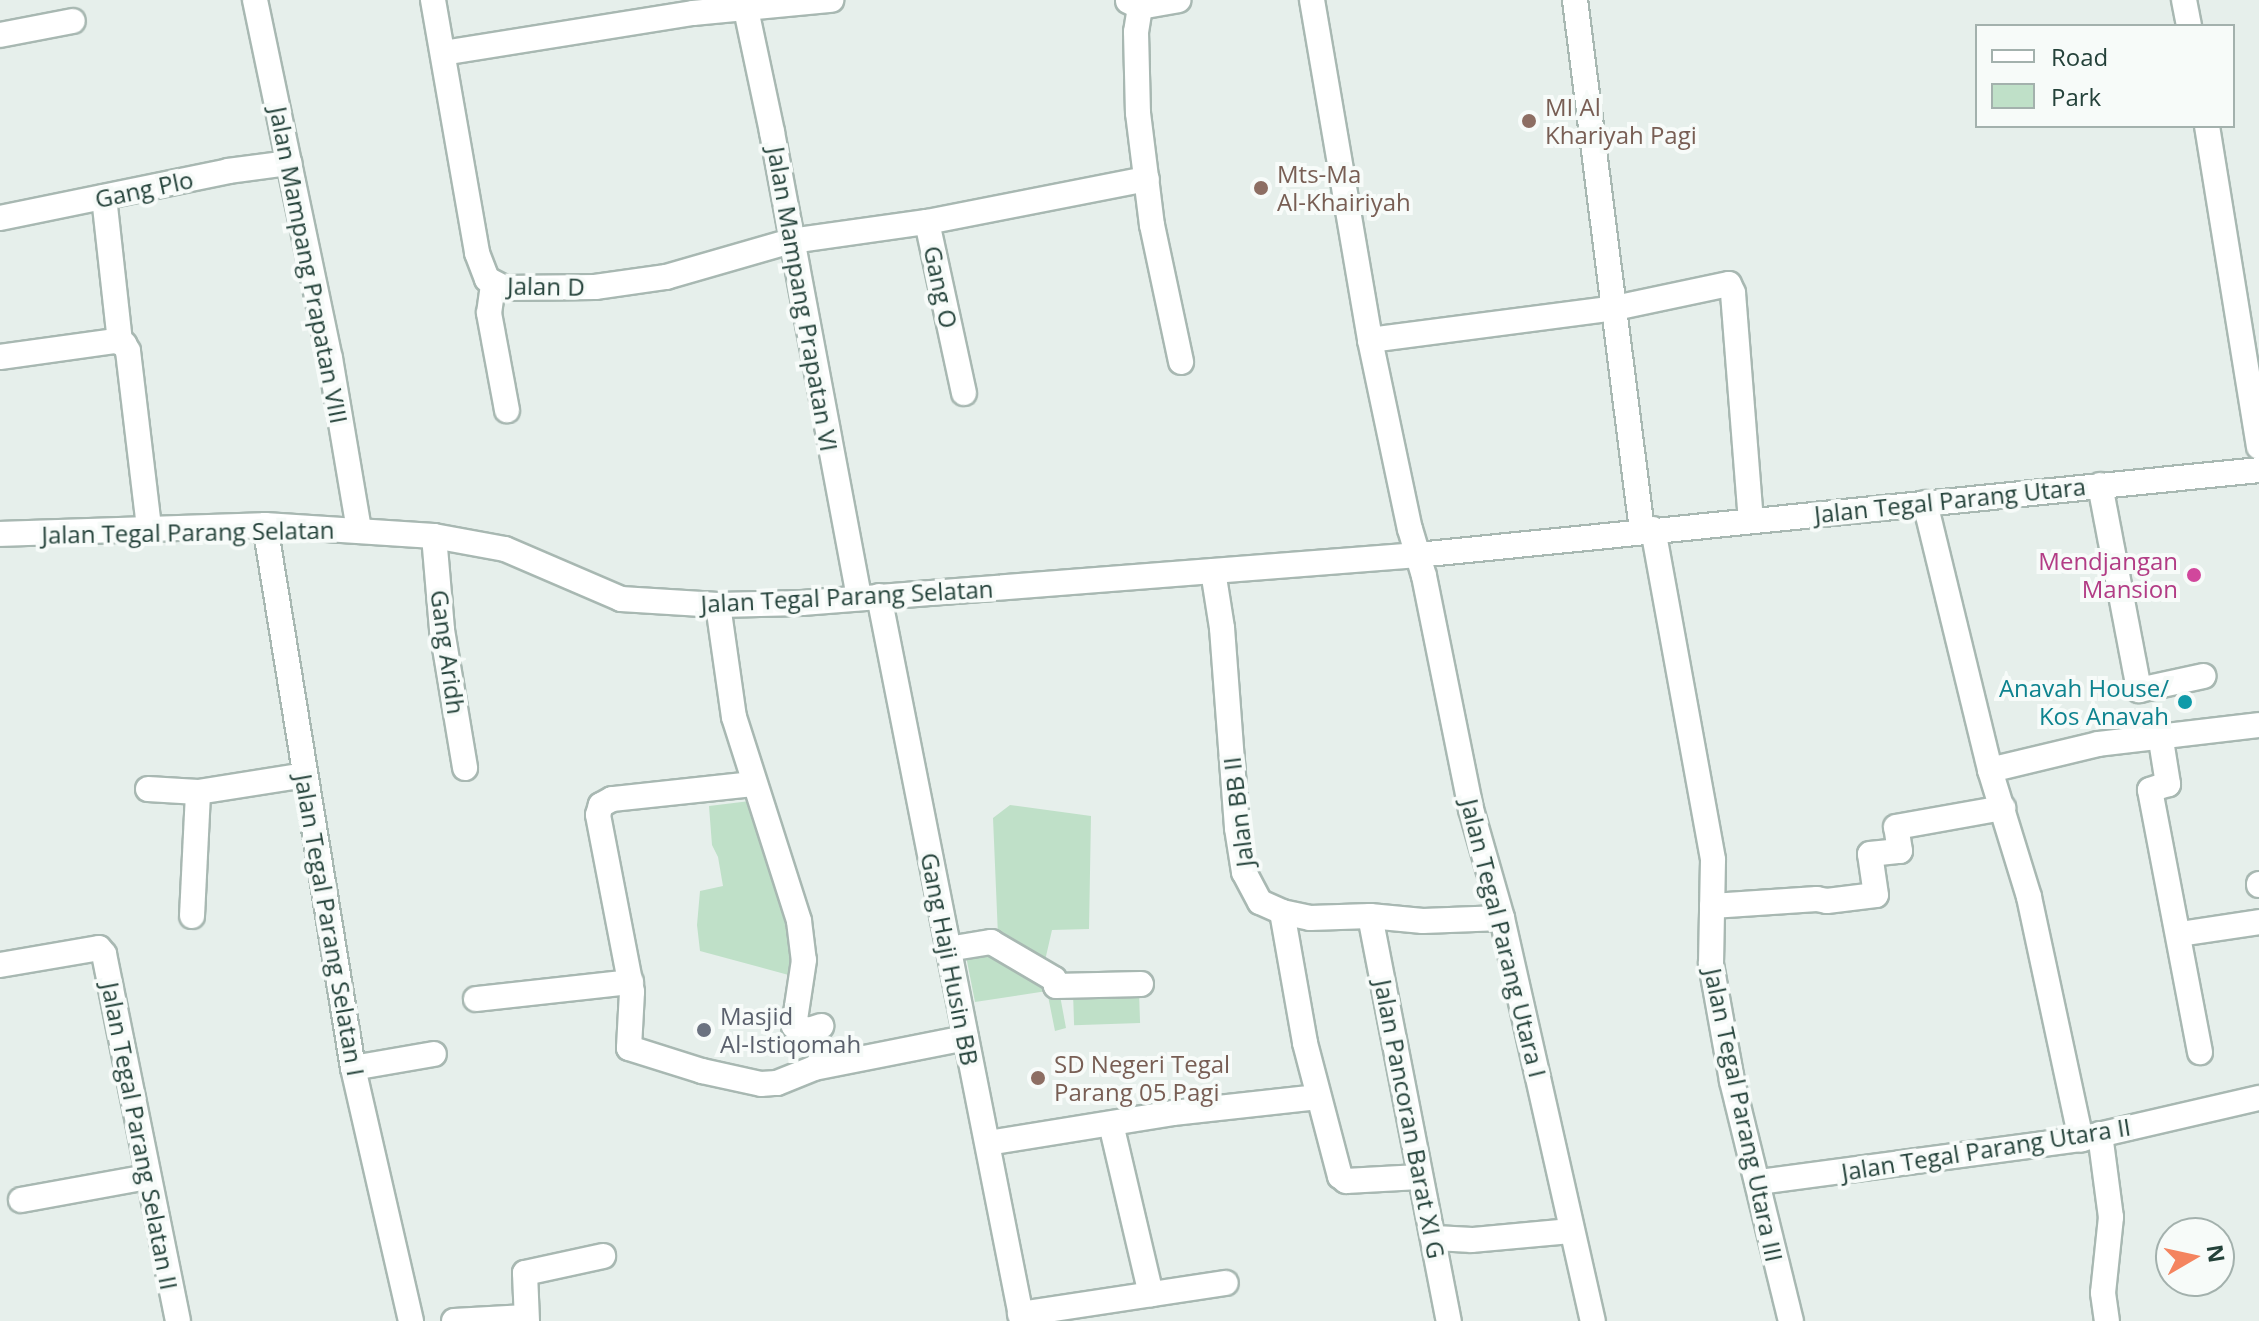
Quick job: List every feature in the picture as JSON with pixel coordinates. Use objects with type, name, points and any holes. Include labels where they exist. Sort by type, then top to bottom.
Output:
[{"type":"street","name":"Jalan Mampang Prapatan VIII","points":[[255,0],[330,358],[359,530]]},
{"type":"street","name":"Jalan D","points":[[433,0],[477,253],[482,273],[493,285],[505,288],[609,285],[666,277],[791,241]]},
{"type":"street","points":[[443,53],[745,5],[831,0]]},
{"type":"street","points":[[1178,0],[1133,4],[1136,72],[1147,179],[1161,277],[1181,362]]},
{"type":"street","name":"Jalan Tegal Parang Utara I","points":[[1312,0],[1370,340],[1471,809],[1502,918],[1570,1231],[1593,1321]]},
{"type":"street","points":[[1575,0],[1615,308],[1648,529]]},
{"type":"street","points":[[2184,0],[2189,24]]},
{"type":"street","name":"Jalan Mampang Prapatan VI","points":[[745,5],[791,241],[869,597]]},
{"type":"street","points":[[0,35],[73,21]]},
{"type":"street","points":[[2207,128],[2259,447]]},
{"type":"street","name":"Gang Plo","points":[[0,218],[228,171],[289,163]]},
{"type":"street","points":[[927,222],[1147,179]]},
{"type":"street","points":[[104,197],[120,342],[128,351],[149,528]]},
{"type":"street","name":"Gang O","points":[[791,241],[927,222],[964,393]]},
{"type":"street","points":[[1370,340],[1615,308],[1723,282],[1729,284],[1733,293],[1751,520]]},
{"type":"street","points":[[493,285],[489,313],[507,410]]},
{"type":"street","points":[[0,357],[120,342]]},
{"type":"street","name":"Jalan Tegal Parang Utara","points":[[1418,555],[1648,529],[2259,470]]},
{"type":"street","points":[[2100,485],[2139,690],[2204,676]]},
{"type":"street","points":[[1925,503],[1990,770],[2029,897],[2111,1217],[2103,1293],[2107,1321]]},
{"type":"street","name":"Jalan Tegal Parang Selatan","points":[[0,534],[265,525],[434,536],[505,549],[621,599],[718,605],[869,597],[1418,555]]},
{"type":"street","name":"Jalan Tegal Parang Selatan I","points":[[265,525],[353,1068],[411,1321]]},
{"type":"street","name":"Jalan Tegal Parang Utara III","points":[[1648,529],[1713,860],[1711,964],[1732,1081],[1791,1321]]},
{"type":"street","name":"Gang Aridh","points":[[434,536],[442,630],[465,768]]},
{"type":"street","name":"Jalan BB II","points":[[1213,571],[1222,628],[1237,828],[1244,872],[1260,902],[1282,912]]},
{"type":"street","name":"Gang Haji Husin BB","points":[[869,597],[948,949],[1021,1318]]},
{"type":"street","points":[[718,605],[734,717],[799,921],[804,960],[794,1026],[809,1030],[821,1026]]},
{"type":"street","points":[[1990,770],[2098,744],[2160,734],[2259,725]]},
{"type":"street","points":[[2160,734],[2168,784],[2150,790],[2180,934],[2200,1052]]},
{"type":"street","points":[[148,789],[198,792],[305,775]]},
{"type":"street","points":[[753,784],[612,799],[601,805],[598,815],[631,982],[629,1048],[746,1084],[777,1083],[814,1068],[966,1038]]},
{"type":"street","points":[[192,916],[198,792]]},
{"type":"street","points":[[1712,906],[1817,899],[1827,901],[1876,895],[1870,854],[1900,851],[1896,827],[2003,808]]},
{"type":"street","points":[[1419,1177],[1346,1181],[1333,1160],[1282,912],[1310,918],[1370,916],[1423,921],[1502,918]]},
{"type":"street","name":"Jalan Pancoran Barat XI G","points":[[1370,916],[1449,1321]]},
{"type":"street","points":[[2180,934],[2259,922]]},
{"type":"street","points":[[948,949],[991,942],[1054,979],[1056,986],[1141,984]]},
{"type":"street","name":"Jalan Tegal Parang Selatan II","points":[[0,965],[99,948],[102,951],[178,1321]]},
{"type":"street","points":[[476,999],[631,982]]},
{"type":"street","points":[[353,1068],[434,1054]]},
{"type":"street","points":[[988,1143],[1318,1097]]},
{"type":"street","name":"Jalan Tegal Parang Utara II","points":[[1759,1182],[2090,1136],[2259,1098]]},
{"type":"street","points":[[1111,1124],[1151,1294]]},
{"type":"street","points":[[21,1200],[148,1177]]},
{"type":"street","points":[[1435,1238],[1472,1240],[1570,1231]]},
{"type":"street","points":[[454,1321],[527,1319],[525,1273],[603,1256]]},
{"type":"street","points":[[1021,1318],[1226,1283]]},
{"type":"green space","points":[[750,801],[789,909],[796,977],[700,951],[697,925],[700,891],[723,886],[718,857],[712,845],[709,806]]},
{"type":"green space","points":[[1010,805],[1091,816],[1089,929],[1052,930],[1044,965],[998,936],[993,818]]},
{"type":"green space","points":[[993,946],[1059,990],[1066,1028],[1055,1031],[1047,991],[975,1002],[965,951]]},
{"type":"green space","points":[[1139,992],[1140,1023],[1074,1025],[1073,994]]},
{"type":"place","name":"MI Al Khariyah Pagi","points":[[1529,121]]},
{"type":"place","name":"Mts-Ma Al-Khairiyah","points":[[1261,188]]},
{"type":"place","name":"Mendjangan Mansion","points":[[2194,575]]},
{"type":"place","name":"Anavah House/ Kos Anavah","points":[[2185,702]]},
{"type":"place","name":"Masjid Al-Istiqomah","points":[[704,1030]]},
{"type":"place","name":"SD Negeri Tegal Parang 05 Pagi","points":[[1038,1078]]}]
